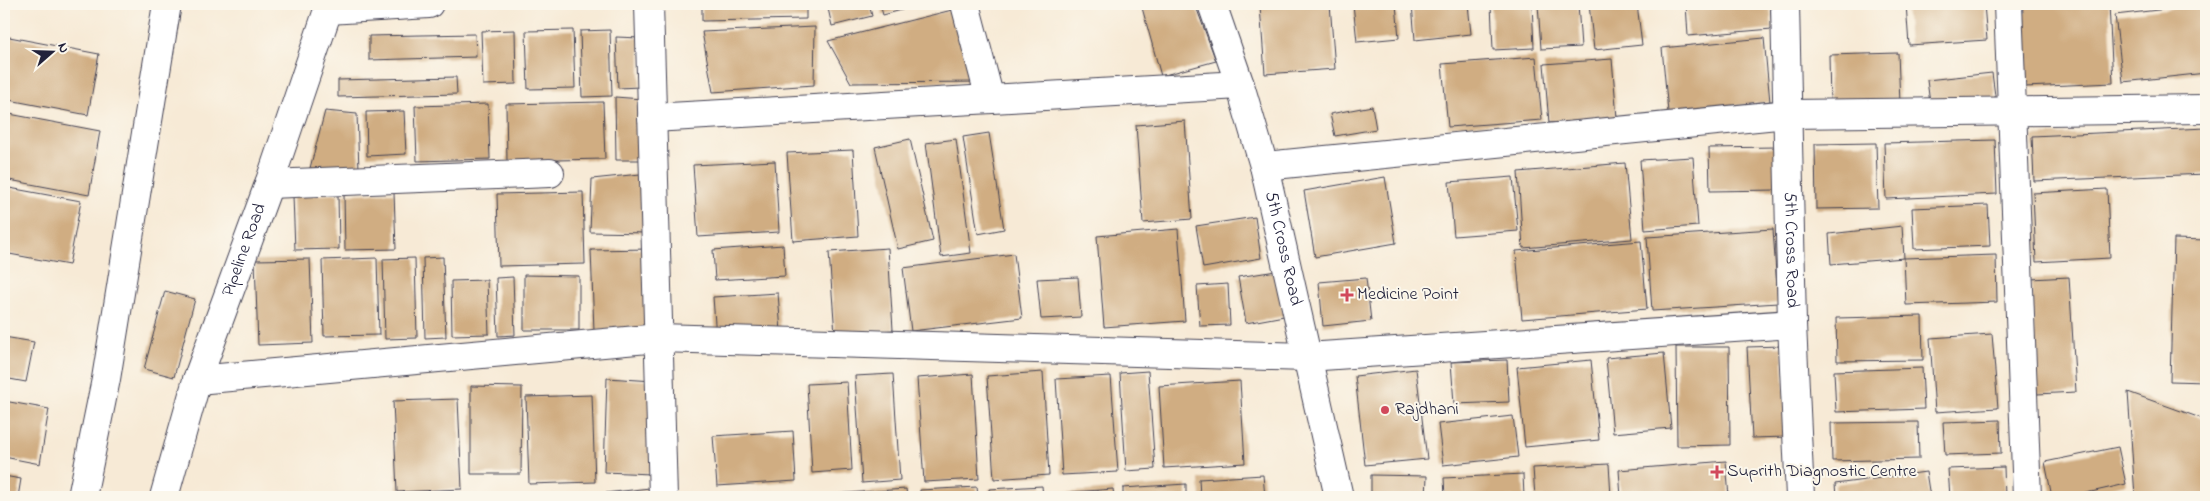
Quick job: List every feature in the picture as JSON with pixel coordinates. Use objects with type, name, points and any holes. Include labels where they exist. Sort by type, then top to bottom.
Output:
[{"type":"street","points":[[82,497],[106,379],[167,4]]},
{"type":"street","points":[[329,7],[429,4]]},
{"type":"street","points":[[649,4],[663,497]]},
{"type":"street","points":[[964,4],[990,99]]},
{"type":"street","name":"5th Cross Road","points":[[1212,4],[1240,85],[1264,166],[1339,497]]},
{"type":"street","name":"5th Cross Road","points":[[1785,4],[1792,324],[1800,497]]},
{"type":"street","points":[[2008,4],[2027,497]]},
{"type":"street","name":"Pipeline Road","points":[[164,497],[197,380],[269,184],[329,7]]},
{"type":"street","points":[[652,118],[1240,85]]},
{"type":"street","points":[[1264,166],[1788,114],[2206,109]]},
{"type":"street","points":[[269,184],[550,173]]},
{"type":"street","points":[[197,380],[659,338],[1307,357],[1792,324]]},
{"type":"building","points":[[702,4],[806,4],[806,19],[702,21]]},
{"type":"building","points":[[827,4],[869,4],[872,16],[832,26]]},
{"type":"building","points":[[880,4],[924,4],[883,15]]},
{"type":"building","points":[[1141,4],[1195,4],[1216,61],[1161,76]]},
{"type":"building","points":[[1330,4],[1335,69],[1265,74],[1260,6]]},
{"type":"building","points":[[1353,4],[1396,4],[1399,38],[1357,42]]},
{"type":"building","points":[[1412,4],[1468,4],[1471,34],[1415,40]]},
{"type":"building","points":[[1491,4],[1532,4],[1534,48],[1493,50]]},
{"type":"building","points":[[1538,4],[1578,4],[1581,47],[1541,49]]},
{"type":"building","points":[[1589,4],[1637,4],[1642,45],[1594,50]]},
{"type":"building","points":[[1686,4],[1770,4],[1772,29],[1688,36]]},
{"type":"building","points":[[1906,4],[1984,4],[1987,40],[1909,45]]},
{"type":"building","points":[[2021,4],[2109,4],[2113,83],[2025,87]]},
{"type":"building","points":[[2201,5],[2206,49],[2206,73],[2123,82],[2115,15]]},
{"type":"building","points":[[960,8],[978,82],[851,83],[828,41]]},
{"type":"building","points":[[815,27],[814,85],[713,92],[702,32]]},
{"type":"building","points":[[515,30],[516,84],[483,85],[481,31]]},
{"type":"building","points":[[573,30],[575,88],[528,89],[526,31]]},
{"type":"building","points":[[610,30],[612,96],[582,97],[580,31]]},
{"type":"building","points":[[475,34],[476,57],[369,60],[369,36]]},
{"type":"building","points":[[4,36],[99,54],[88,115],[4,99]]},
{"type":"building","points":[[616,37],[640,38],[640,87],[618,88]]},
{"type":"building","points":[[1764,38],[1770,102],[1668,112],[1662,48]]},
{"type":"building","points":[[1898,53],[1900,104],[1830,106],[1829,55]]},
{"type":"building","points":[[1536,57],[1542,120],[1448,127],[1442,64]]},
{"type":"building","points":[[1612,59],[1617,118],[1549,123],[1544,64]]},
{"type":"building","points":[[1992,73],[1996,103],[1931,111],[1927,80]]},
{"type":"building","points":[[456,77],[457,94],[338,97],[338,80]]},
{"type":"building","points":[[615,97],[642,99],[646,160],[616,160]]},
{"type":"building","points":[[603,102],[605,159],[507,161],[506,104]]},
{"type":"building","points":[[488,104],[490,159],[417,161],[415,106]]},
{"type":"building","points":[[1372,106],[1376,129],[1335,136],[1330,114]]},
{"type":"building","points":[[325,111],[357,114],[359,170],[310,168]]},
{"type":"building","points":[[404,111],[406,154],[367,156],[366,112]]},
{"type":"building","points":[[4,113],[100,131],[89,195],[4,179]]},
{"type":"building","points":[[1185,121],[1192,219],[1143,223],[1136,125]]},
{"type":"building","points":[[2206,128],[2206,174],[2034,181],[2032,136]]},
{"type":"building","points":[[989,133],[1004,229],[978,234],[963,137]]},
{"type":"building","points":[[910,139],[933,241],[898,249],[875,147]]},
{"type":"building","points":[[956,139],[971,253],[941,257],[926,143]]},
{"type":"building","points":[[1995,140],[1997,194],[1886,199],[1884,143]]},
{"type":"building","points":[[1876,143],[1878,208],[1816,209],[1815,144]]},
{"type":"building","points":[[1776,147],[1777,190],[1710,191],[1709,148]]},
{"type":"building","points":[[853,150],[858,236],[793,241],[787,153]]},
{"type":"building","points":[[1693,157],[1698,226],[1645,230],[1640,160]]},
{"type":"building","points":[[775,161],[779,232],[698,237],[693,165]]},
{"type":"building","points":[[1625,163],[1632,239],[1523,248],[1518,172]]},
{"type":"building","points":[[650,173],[649,233],[590,232],[592,179]]},
{"type":"building","points":[[1385,177],[1396,243],[1315,257],[1304,191]]},
{"type":"building","points":[[1513,177],[1518,231],[1454,236],[1449,182]]},
{"type":"building","points":[[4,187],[81,201],[69,265],[4,253]]},
{"type":"building","points":[[2107,189],[2110,258],[2036,262],[2033,193]]},
{"type":"building","points":[[583,192],[585,264],[499,266],[497,194]]},
{"type":"building","points":[[394,193],[396,249],[345,250],[344,194]]},
{"type":"building","points":[[338,194],[339,249],[295,250],[293,196]]},
{"type":"building","points":[[1988,205],[1990,246],[1914,249],[1912,208]]},
{"type":"building","points":[[1255,217],[1261,258],[1203,268],[1196,226]]},
{"type":"building","points":[[1902,226],[1904,258],[1831,264],[1829,234]]},
{"type":"building","points":[[1178,229],[1185,321],[1104,327],[1097,236]]},
{"type":"building","points":[[1773,229],[1778,303],[1652,311],[1647,237]]},
{"type":"building","points":[[2174,239],[2206,240],[2206,382],[2170,381]]},
{"type":"building","points":[[1641,241],[1647,309],[1522,319],[1516,251]]},
{"type":"building","points":[[783,245],[785,276],[715,280],[713,250]]},
{"type":"building","points":[[888,248],[893,330],[835,334],[829,252]]},
{"type":"building","points":[[649,249],[651,330],[594,331],[591,250]]},
{"type":"building","points":[[1014,254],[1022,318],[911,331],[903,268]]},
{"type":"building","points":[[1996,255],[1997,302],[1906,305],[1904,258]]},
{"type":"building","points":[[443,257],[446,337],[425,338],[423,258]]},
{"type":"building","points":[[377,258],[379,335],[324,336],[322,260]]},
{"type":"building","points":[[415,258],[417,338],[385,339],[383,259]]},
{"type":"building","points":[[310,259],[313,343],[258,345],[255,260]]},
{"type":"building","points":[[1276,271],[1284,316],[1246,323],[1238,277]]},
{"type":"building","points":[[524,275],[579,276],[579,330],[524,330]]},
{"type":"building","points":[[513,277],[515,335],[498,336],[496,278]]},
{"type":"building","points":[[1078,277],[1081,317],[1041,319],[1037,279]]},
{"type":"building","points":[[2069,277],[2076,392],[2037,394],[2031,279]]},
{"type":"building","points":[[1366,278],[1371,321],[1323,326],[1319,282]]},
{"type":"building","points":[[487,280],[489,334],[452,335],[451,281]]},
{"type":"building","points":[[1228,284],[1230,325],[1200,326],[1197,286]]},
{"type":"building","points":[[165,291],[195,299],[174,377],[144,369]]},
{"type":"building","points":[[778,293],[781,332],[716,337],[713,297]]},
{"type":"building","points":[[1922,316],[1923,360],[1837,361],[1836,318]]},
{"type":"building","points":[[1992,334],[1998,408],[1935,412],[1930,338]]},
{"type":"building","points":[[4,337],[34,342],[26,382],[4,378]]},
{"type":"building","points":[[1782,346],[1787,437],[1752,438],[1747,347]]},
{"type":"building","points":[[1676,347],[1729,347],[1730,445],[1677,446]]},
{"type":"building","points":[[1664,353],[1671,428],[1613,433],[1606,358]]},
{"type":"building","points":[[1507,360],[1509,402],[1454,404],[1451,362]]},
{"type":"building","points":[[1591,360],[1599,440],[1525,447],[1517,367]]},
{"type":"building","points":[[1922,368],[1924,409],[1836,412],[1834,371]]},
{"type":"building","points":[[1416,369],[1427,459],[1365,465],[1355,376]]},
{"type":"building","points":[[1148,371],[1155,469],[1126,471],[1120,373]]},
{"type":"building","points":[[1043,372],[1049,475],[994,479],[987,376]]},
{"type":"building","points":[[893,374],[900,480],[862,483],[855,376]]},
{"type":"building","points":[[973,374],[979,479],[924,482],[917,378]]},
{"type":"building","points":[[1111,376],[1118,472],[1062,475],[1056,379]]},
{"type":"building","points":[[607,378],[654,381],[651,474],[604,472]]},
{"type":"building","points":[[1240,381],[1245,463],[1164,468],[1159,386]]},
{"type":"building","points":[[847,382],[852,470],[812,473],[807,384]]},
{"type":"building","points":[[471,386],[522,387],[521,474],[471,474]]},
{"type":"building","points":[[2128,392],[2206,420],[2206,497],[2135,497]]},
{"type":"building","points":[[592,395],[595,482],[529,484],[526,397]]},
{"type":"building","points":[[458,399],[462,489],[397,492],[393,401]]},
{"type":"building","points":[[4,401],[49,409],[40,464],[4,457]]},
{"type":"building","points":[[1513,416],[1518,457],[1443,465],[1438,424]]},
{"type":"building","points":[[2000,420],[2001,453],[1945,455],[1943,422]]},
{"type":"building","points":[[1918,422],[1919,459],[1832,461],[1831,423]]},
{"type":"building","points":[[793,431],[796,481],[717,486],[713,436]]},
{"type":"building","points":[[2118,447],[2126,484],[2069,497],[2052,497],[2045,462]]},
{"type":"building","points":[[1726,461],[1729,497],[1621,497],[1619,470]]},
{"type":"building","points":[[1609,464],[1611,497],[1535,497],[1533,468]]},
{"type":"building","points":[[2004,467],[2005,497],[1950,497],[1948,469]]},
{"type":"building","points":[[1926,472],[1930,497],[1836,497],[1835,484]]},
{"type":"building","points":[[1523,474],[1524,497],[1445,497],[1444,478]]},
{"type":"building","points":[[1263,475],[1265,497],[1200,497],[1199,479]]},
{"type":"building","points":[[1371,475],[1427,476],[1426,497],[1371,497]]},
{"type":"building","points":[[4,476],[21,479],[18,497],[4,497]]},
{"type":"building","points":[[1186,484],[1186,497],[1123,497],[1123,488]]},
{"type":"building","points":[[1042,486],[1043,497],[990,497],[989,489]]},
{"type":"building","points":[[977,487],[978,497],[920,497],[920,490]]},
{"type":"building","points":[[650,488],[651,497],[597,497],[596,494]]},
{"type":"building","points":[[906,489],[907,497],[803,497],[803,496]]},
{"type":"building","points":[[1113,489],[1114,497],[1060,497],[1060,493]]},
{"type":"building","points":[[552,495],[588,495],[588,497],[552,497]]},
{"type":"place","name":"Medicine Point","points":[[1347,295]]},
{"type":"place","name":"Rajdhani","points":[[1385,410]]},
{"type":"place","name":"Suprith Diagnostic Centre","points":[[1717,472]]}]
